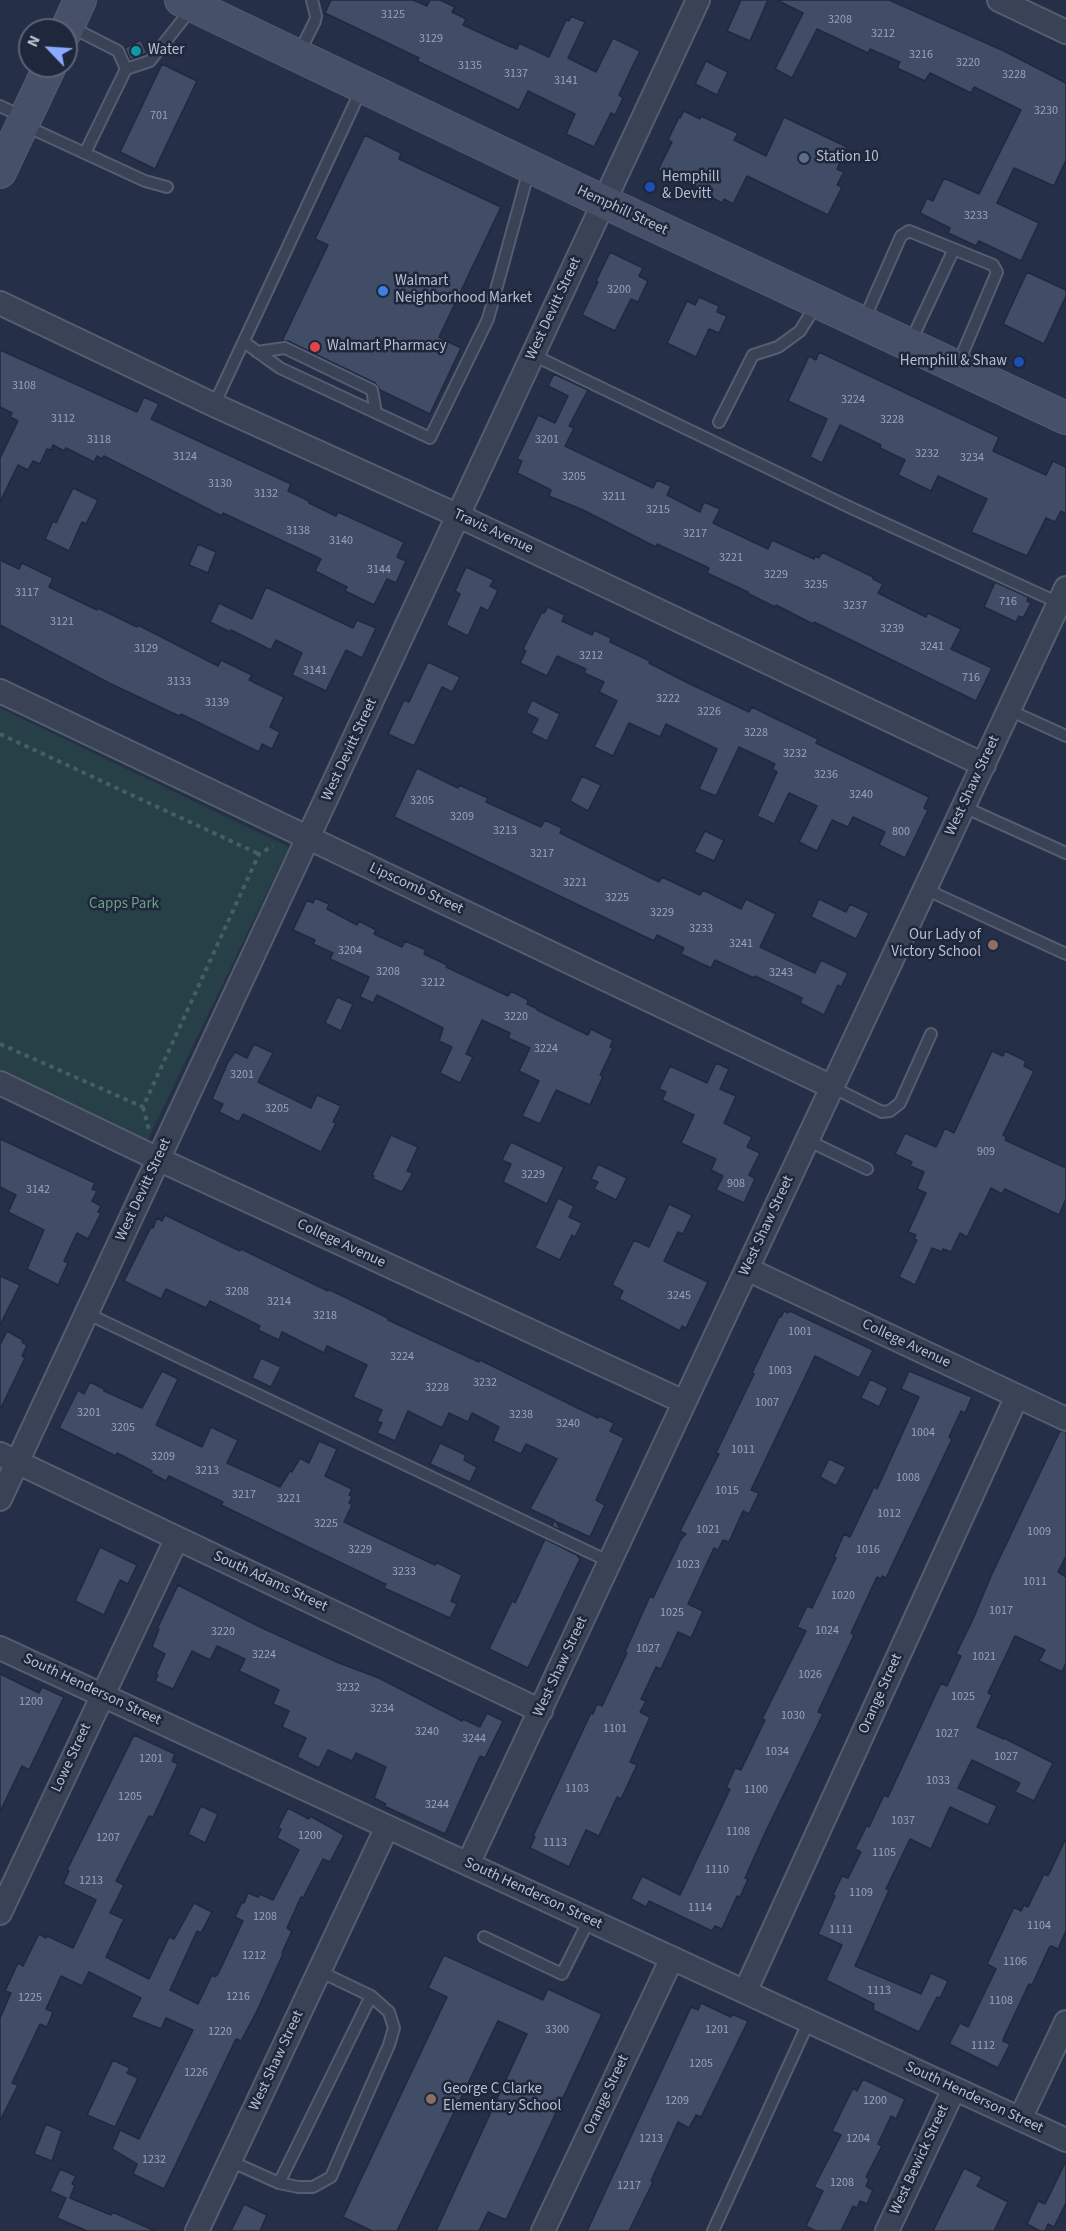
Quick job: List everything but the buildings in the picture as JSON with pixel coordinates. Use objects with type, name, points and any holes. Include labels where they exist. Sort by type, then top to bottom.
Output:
[{"type":"main road","name":"Hemphill Street","points":[[187,3],[604,202],[1066,418]]},
{"type":"main road","points":[[0,172],[16,116],[42,78]]},
{"type":"street","name":"West Devitt Street","points":[[0,1499],[9,1458],[86,1313],[698,0]]},
{"type":"street","points":[[999,0],[1066,32]]},
{"type":"street","name":"Travis Avenue","points":[[0,303],[214,405],[459,516],[984,765]]},
{"type":"street","name":"West Shaw Street","points":[[468,1864],[1063,596]]},
{"type":"street","name":"Lipscomb Street","points":[[0,691],[832,1087]]},
{"type":"street","name":"College Avenue","points":[[0,1083],[158,1160],[684,1402]]},
{"type":"street","name":"College Avenue","points":[[747,1269],[1066,1419]]},
{"type":"street","name":"Orange Street","points":[[745,1992],[1017,1396]]},
{"type":"street","name":"South Adams Street","points":[[9,1458],[541,1711]]},
{"type":"street","name":"Lowe Street","points":[[0,1913],[177,1538]]},
{"type":"street","name":"South Henderson Street","points":[[0,1648],[1066,2140]]},
{"type":"street","name":"West Shaw Street","points":[[197,2231],[387,1827]]},
{"type":"street","name":"Orange Street","points":[[543,2231],[672,1958]]},
{"type":"street","points":[[1020,2119],[1066,2022]]},
{"type":"street","name":"West Bewick Street","points":[[887,2231],[954,2088]]},
{"type":"lane","points":[[298,56],[315,21],[312,0]]},
{"type":"lane","points":[[85,153],[126,69],[150,61],[187,3]]},
{"type":"lane","points":[[78,23],[118,51],[126,69]]},
{"type":"lane","points":[[214,405],[362,87]]},
{"type":"lane","points":[[16,116],[85,153],[145,181],[167,187]]},
{"type":"lane","points":[[244,342],[280,368],[430,438],[488,319],[530,167]]},
{"type":"lane","points":[[862,323],[901,236],[909,231],[993,265],[997,272],[957,367]]},
{"type":"lane","points":[[909,345],[954,249]]},
{"type":"lane","points":[[719,422],[753,356],[778,346],[800,331],[818,302]]},
{"type":"lane","points":[[257,352],[285,348],[372,390],[376,413]]},
{"type":"lane","points":[[533,356],[849,507],[1063,596]]},
{"type":"lane","points":[[1009,710],[1066,736]]},
{"type":"lane","points":[[964,807],[1066,853]]},
{"type":"lane","points":[[925,889],[1066,954]]},
{"type":"lane","points":[[832,1087],[882,1112],[890,1110],[900,1103],[931,1034]]},
{"type":"lane","points":[[807,1140],[867,1169]]},
{"type":"lane","points":[[86,1313],[610,1562]]},
{"type":"lane","points":[[484,1936],[562,1974],[589,1920]]},
{"type":"lane","points":[[230,2161],[279,2183],[298,2187],[313,2187],[331,2177],[389,2045],[394,2028],[389,2012],[371,1996],[319,1971]]},
{"type":"lane","points":[[279,2183],[371,1996]]},
{"type":"lane","points":[[713,2231],[809,2021]]},
{"type":"path","points":[[0,734],[259,854]]},
{"type":"path","points":[[0,1044],[143,1107],[259,854],[273,846]]},
{"type":"green space","name":"Capps Park","points":[[0,708],[289,847],[146,1143],[0,1073]]},
{"type":"place","name":"Water","points":[[136,51]]},
{"type":"place","name":"Station 10","points":[[804,158]]},
{"type":"place","name":"Hemphill & Devitt","points":[[650,187]]},
{"type":"place","name":"Walmart Neighborhood Market","points":[[383,291]]},
{"type":"place","name":"Walmart Pharmacy","points":[[315,347]]},
{"type":"place","name":"Hemphill & Shaw","points":[[1019,362]]},
{"type":"place","name":"Our Lady of Victory School","points":[[993,945]]},
{"type":"place","name":"George C Clarke Elementary School","points":[[431,2099]]}]
